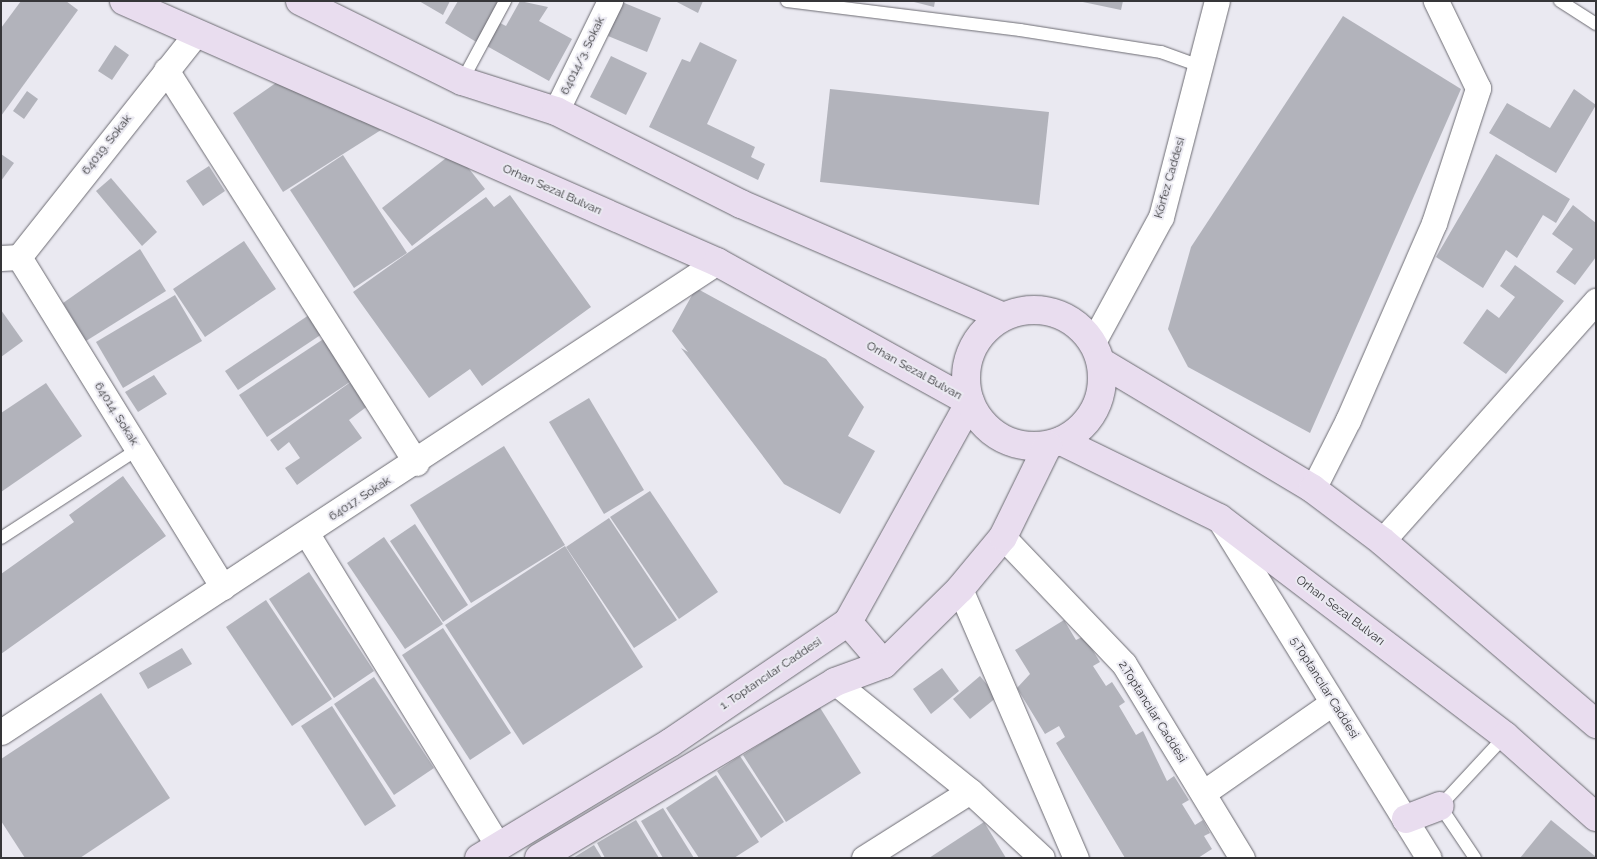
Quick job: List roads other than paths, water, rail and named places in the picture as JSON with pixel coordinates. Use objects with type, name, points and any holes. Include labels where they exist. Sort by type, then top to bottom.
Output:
[{"type":"street","name":"Orhan Sezal Bulvarı","points":[[124,1],[716,262],[970,402],[992,433],[1010,442],[1055,443],[1219,518],[1505,736],[1596,817]]},
{"type":"street","points":[[300,1],[462,81],[556,111],[741,204],[1003,317]]},
{"type":"street","name":"64014/3. Sokak","points":[[556,111],[610,1]]},
{"type":"street","name":"Körfez Caddesi","points":[[1097,352],[1161,217],[1218,1]]},
{"type":"street","points":[[1312,489],[1348,420],[1434,223],[1478,88],[1436,1]]},
{"type":"street","name":"64019. Sokak","points":[[10,258],[196,34]]},
{"type":"street","points":[[166,70],[416,463]]},
{"type":"street","name":"64014. Sokak","points":[[10,258],[138,449],[223,587]]},
{"type":"street","name":"64017. Sokak","points":[[1,732],[416,463],[716,262]]},
{"type":"street","points":[[1382,541],[1596,301]]},
{"type":"street","name":"Orhan Sezal Bulvarı","points":[[970,402],[967,362],[987,328],[1003,317],[1036,310],[1063,316],[1097,352],[1312,489],[1382,541],[1596,724]]},
{"type":"street","points":[[539,858],[835,682],[884,664],[960,589],[1003,537],[1055,443],[1088,421],[1098,403],[1097,352]]},
{"type":"street","name":"1. Toptancılar Caddesi","points":[[488,852],[670,743],[848,622],[970,402]]},
{"type":"street","name":"5.Toptancılar Caddesi","points":[[1219,518],[1429,858]]},
{"type":"street","points":[[307,534],[488,852]]},
{"type":"street","name":"2.Toptancılar Caddesi","points":[[1003,537],[1124,664],[1242,858]]},
{"type":"street","points":[[960,589],[1076,858]]},
{"type":"street","points":[[848,622],[884,664]]},
{"type":"street","points":[[835,682],[970,791],[1042,858]]},
{"type":"street","points":[[1203,794],[1332,703]]},
{"type":"street","points":[[864,858],[970,791]]},
{"type":"street","points":[[1406,819],[1440,806]]},
{"type":"lane","points":[[462,81],[506,1]]},
{"type":"lane","points":[[787,1],[1020,30],[1161,52],[1200,66]]},
{"type":"lane","points":[[1560,1],[1596,24]]},
{"type":"lane","points":[[1,538],[138,449]]},
{"type":"lane","points":[[1475,858],[1440,806],[1505,736]]}]
